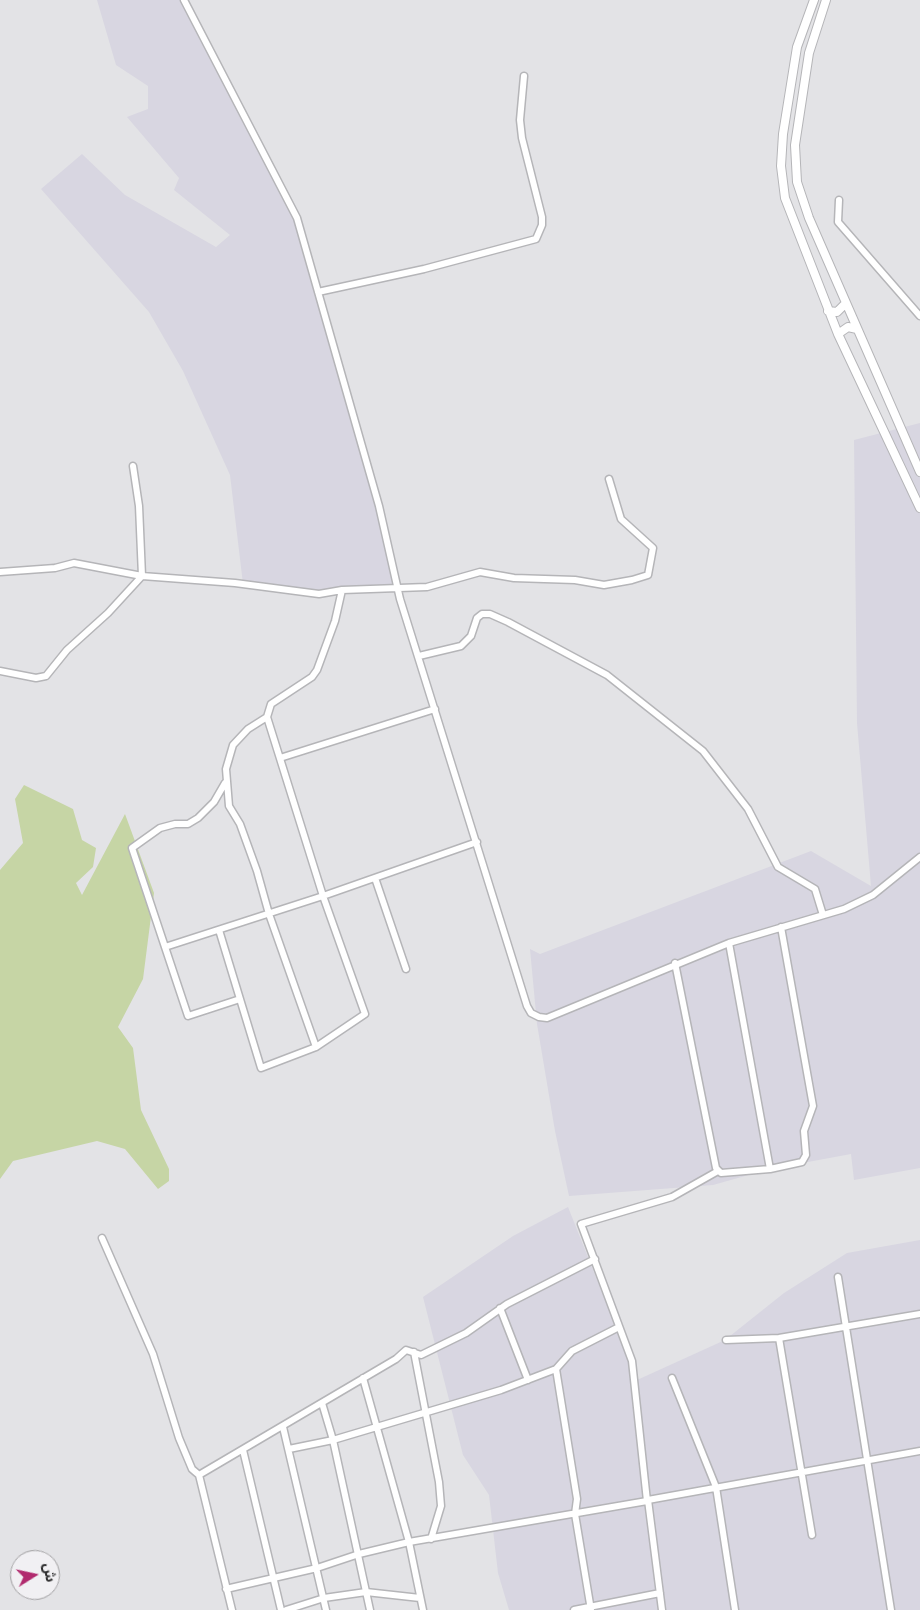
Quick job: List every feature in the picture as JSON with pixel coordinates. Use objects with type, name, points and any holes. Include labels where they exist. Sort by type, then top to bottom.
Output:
[{"type":"street","points":[[184,0],[225,77],[250,132],[297,218],[379,506],[398,588],[527,1006],[535,1016],[543,1018],[552,1016],[675,963],[729,943],[823,915],[873,895],[920,857]]},
{"type":"street","points":[[814,0],[797,47],[781,144],[781,177],[790,214],[828,312],[920,508]]},
{"type":"street","points":[[826,0],[809,53],[795,145],[797,182],[804,206],[920,472]]},
{"type":"street","points":[[797,47],[809,53]]},
{"type":"street","points":[[318,292],[424,269],[536,239],[542,225],[542,217],[522,138],[520,120],[524,76]]},
{"type":"street","points":[[838,200],[838,222],[920,316]]},
{"type":"street","points":[[828,312],[837,312],[846,303]]},
{"type":"street","points":[[838,334],[848,327],[857,329]]},
{"type":"street","points":[[0,671],[36,678],[46,676],[67,650],[108,614],[142,576],[139,506],[133,466]]},
{"type":"street","points":[[0,572],[55,568],[74,563],[142,576],[235,583],[319,594],[342,590],[427,587],[480,572],[514,578],[574,580],[604,585],[632,580],[648,574],[653,548],[621,519],[609,479]]},
{"type":"street","points":[[219,930],[261,1068],[316,1047],[365,1014],[323,896],[267,717],[271,704],[312,677],[317,670],[339,607],[342,590]]},
{"type":"street","points":[[419,656],[461,646],[471,636],[477,618],[482,614],[490,614],[607,675],[703,751],[748,809],[778,867],[815,890],[823,915]]},
{"type":"street","points":[[280,758],[435,709]]},
{"type":"street","points":[[267,717],[248,729],[233,745],[227,760],[225,783],[228,806],[240,824],[247,843],[268,914],[316,1047]]},
{"type":"street","points":[[225,783],[214,802],[198,818],[188,824],[175,824],[160,828],[132,848],[188,1016],[240,999]]},
{"type":"street","points":[[166,947],[323,896],[477,842]]},
{"type":"street","points":[[375,878],[406,969]]},
{"type":"street","points":[[662,1610],[647,1501],[632,1361],[581,1224],[672,1197],[718,1171],[770,1169],[802,1162],[805,1159],[804,1131],[813,1110],[781,927]]},
{"type":"street","points":[[729,943],[770,1169]]},
{"type":"street","points":[[675,963],[714,1165],[718,1171]]},
{"type":"street","points":[[102,1238],[153,1354],[179,1438],[192,1469],[199,1475],[232,1610]]},
{"type":"street","points":[[199,1475],[396,1359],[406,1350],[421,1355],[466,1333],[500,1308],[595,1259]]},
{"type":"street","points":[[838,1277],[891,1610]]},
{"type":"street","points":[[500,1308],[528,1380]]},
{"type":"street","points":[[726,1340],[779,1338],[920,1314]]},
{"type":"street","points":[[289,1449],[333,1440],[528,1380],[556,1369],[572,1350],[619,1327]]},
{"type":"street","points":[[779,1338],[812,1535]]},
{"type":"street","points":[[414,1352],[424,1413],[440,1482],[441,1506],[432,1538]]},
{"type":"street","points":[[556,1369],[577,1499],[575,1514],[591,1608]]},
{"type":"street","points":[[363,1378],[409,1542],[423,1610]]},
{"type":"street","points":[[672,1378],[716,1487],[735,1610]]},
{"type":"street","points":[[322,1403],[333,1440],[370,1610]]},
{"type":"street","points":[[283,1427],[326,1610]]},
{"type":"street","points":[[243,1450],[281,1610]]},
{"type":"street","points":[[226,1589],[317,1568],[359,1554],[409,1542],[575,1514],[920,1451]]},
{"type":"street","points":[[286,1610],[324,1598],[366,1592],[420,1598]]},
{"type":"street","points":[[574,1610],[660,1593]]},
{"type":"shaded area","points":[[97,0],[184,0],[297,218],[347,393],[398,588],[319,594],[243,584],[230,475],[183,371],[149,312],[41,189],[82,154],[125,195],[216,247],[230,235],[174,190],[179,178],[127,117],[148,109],[148,86],[116,65]]},
{"type":"shaded area","points":[[920,423],[920,1168],[854,1180],[851,1154],[770,1169],[713,1185],[569,1196],[555,1131],[537,1024],[530,949],[540,954],[811,851],[871,886],[857,723],[854,440]]},
{"type":"shaded area","points":[[568,1207],[637,1380],[725,1340],[784,1293],[847,1253],[920,1240],[920,1610],[509,1610],[498,1573],[489,1495],[463,1455],[423,1297],[513,1236]]},
{"type":"green space","points":[[24,785],[73,809],[82,840],[96,848],[93,867],[76,883],[82,895],[125,814],[154,893],[143,979],[118,1027],[133,1048],[141,1110],[169,1169],[169,1181],[158,1189],[125,1149],[97,1141],[13,1161],[0,1179],[0,870],[23,843],[15,799]]}]
